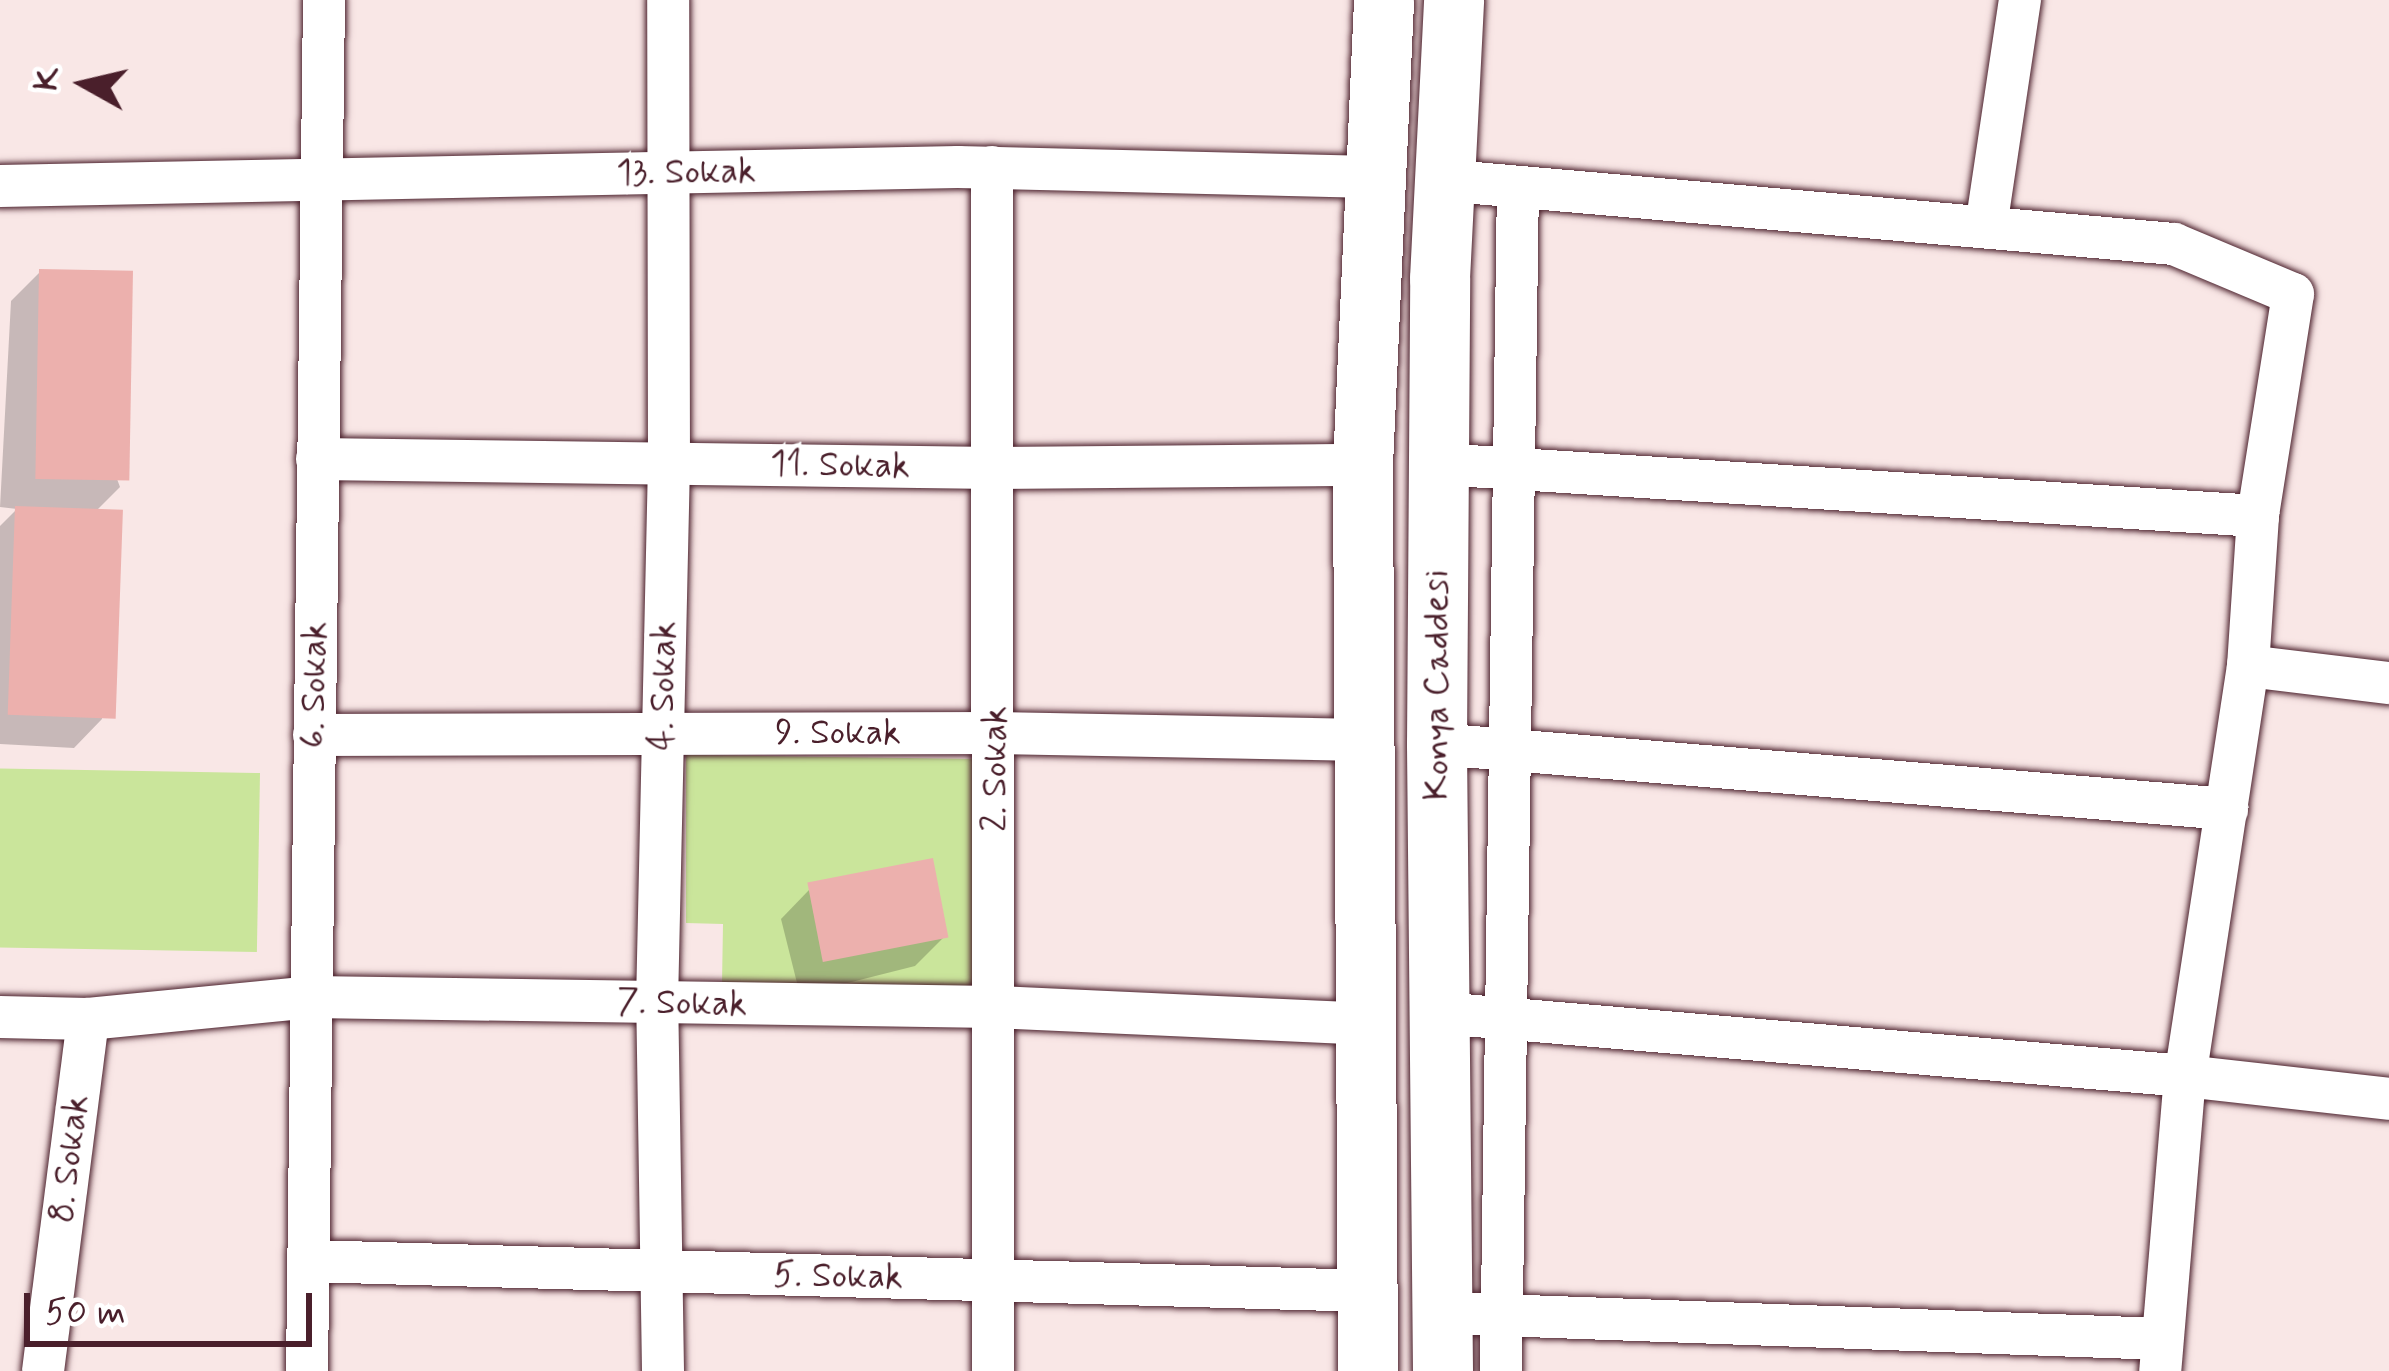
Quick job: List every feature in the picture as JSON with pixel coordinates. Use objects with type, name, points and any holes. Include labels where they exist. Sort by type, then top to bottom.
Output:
[{"type":"main road","name":"Konya Caddesi","points":[[1368,1371],[1364,464],[1372,177],[1384,0]]},
{"type":"main road","name":"Konya Caddesi","points":[[1443,1342],[1438,464],[1441,180],[1454,0]]},
{"type":"main road","points":[[1372,177],[1441,180]]},
{"type":"street","name":"6. Sokak","points":[[307,1371],[324,0]]},
{"type":"street","name":"4. Sokak","points":[[663,1371],[657,1004],[669,464],[668,0]]},
{"type":"street","points":[[1986,227],[2020,0]]},
{"type":"street","name":"13. Sokak","points":[[0,186],[992,167],[1372,177]]},
{"type":"street","name":"2. Sokak","points":[[992,167],[993,1371]]},
{"type":"street","points":[[1441,180],[2174,244],[2293,294],[2258,516],[2248,666],[2185,1076],[2161,1355],[1502,1315],[1443,1342]]},
{"type":"street","points":[[1502,1371],[1518,187]]},
{"type":"street","name":"11. Sokak","points":[[317,459],[995,468],[1364,464]]},
{"type":"street","points":[[1438,464],[2258,516]]},
{"type":"street","points":[[2248,666],[2389,683]]},
{"type":"street","name":"9. Sokak","points":[[314,735],[996,733],[1363,740]]},
{"type":"street","points":[[1437,744],[2227,809]]},
{"type":"street","name":"7. Sokak","points":[[0,1017],[88,1019],[311,998],[995,1007],[1365,1024]]},
{"type":"street","points":[[1440,1013],[2185,1076],[2389,1099]]},
{"type":"street","name":"8. Sokak","points":[[43,1371],[88,1019]]},
{"type":"street","name":"5. Sokak","points":[[308,1261],[1368,1291]]},
{"type":"green space","points":[[686,755],[977,759],[978,990],[722,983],[723,924],[686,923]]},
{"type":"green space","points":[[0,768],[260,773],[257,952],[0,947]]},
{"type":"building","points":[[39,269],[133,271],[129,481],[35,479]]},
{"type":"building","points":[[15,506],[123,510],[116,719],[8,715]]},
{"type":"building","points":[[933,858],[948,938],[823,962],[807,882]]}]
